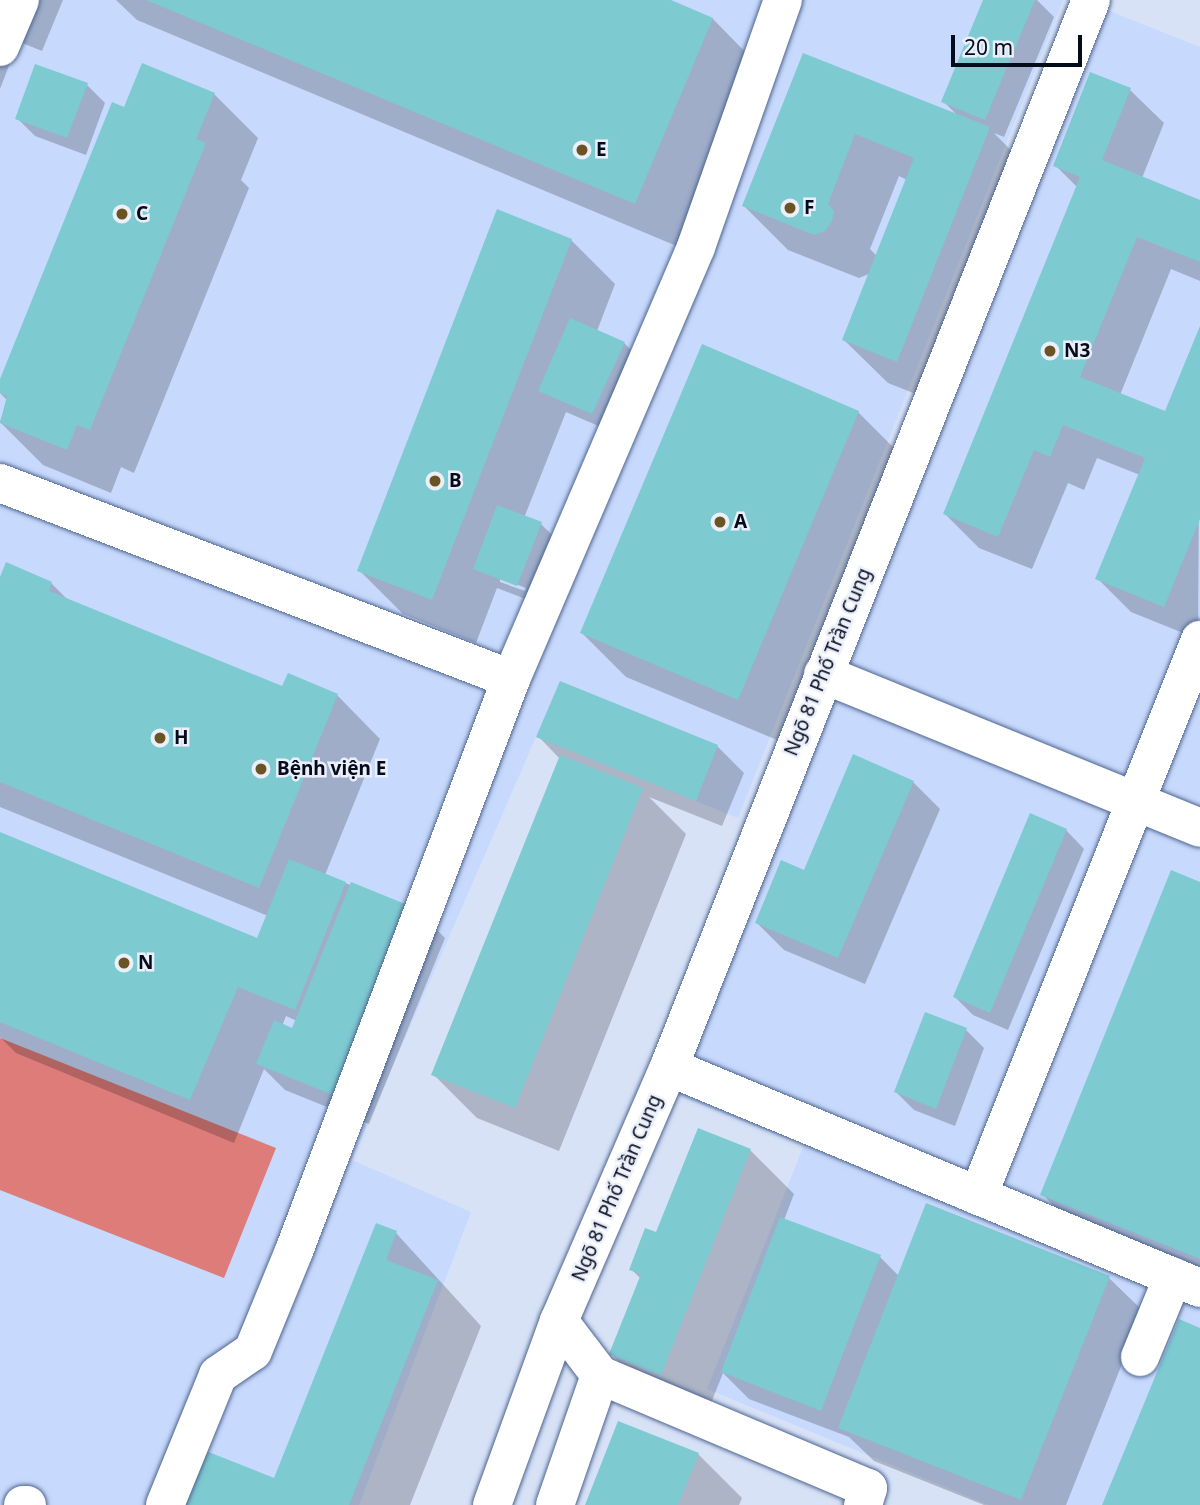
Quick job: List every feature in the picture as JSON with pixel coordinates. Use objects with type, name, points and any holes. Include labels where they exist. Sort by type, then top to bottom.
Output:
[{"type":"street","points":[[0,47],[20,0]]},
{"type":"street","name":"Ngõ 81 Phố Trần Cung","points":[[492,1505],[559,1321],[669,1067],[1091,0]]},
{"type":"street","points":[[165,1505],[218,1376],[253,1351],[295,1251],[510,679],[696,247],[775,2]]},
{"type":"street","points":[[0,483],[510,679]]},
{"type":"street","points":[[978,1196],[1200,640]]},
{"type":"street","points":[[823,674],[1200,828]]},
{"type":"street","points":[[669,1067],[1187,1283],[1140,1357]]},
{"type":"street","points":[[559,1321],[600,1375],[869,1488],[863,1505]]},
{"type":"street","points":[[555,1505],[600,1375]]},
{"type":"shaded area","name":"Bệnh viện E","points":[[0,0],[1063,0],[738,818],[536,737],[352,1160],[471,1212],[359,1505],[0,1505]]},
{"type":"shaded area","points":[[1107,10],[1200,47],[1200,1505],[989,1505],[707,1389],[804,1145],[676,1095]]},
{"type":"shaded area","points":[[0,1038],[276,1148],[224,1278],[0,1190]]},
{"type":"building","name":"E","points":[[146,0],[671,0],[713,18],[635,204]]},
{"type":"building","points":[[983,0],[1035,0],[985,120],[941,102]]},
{"type":"building","name":"F","points":[[803,53],[990,127],[897,362],[842,340],[914,158],[855,134],[828,204],[834,211],[832,221],[825,231],[814,235],[742,206]]},
{"type":"building","name":"C","points":[[142,63],[215,93],[196,139],[206,143],[90,430],[77,425],[67,450],[0,423],[7,396],[0,393],[0,379],[112,102],[124,107]]},
{"type":"building","points":[[35,64],[88,83],[67,138],[15,119]]},
{"type":"building","name":"N3","points":[[1090,72],[1131,88],[1102,160],[1200,200],[1200,262],[1137,237],[1080,377],[1165,411],[1200,326],[1200,519],[1164,607],[1095,579],[1145,458],[1063,425],[1050,457],[1034,450],[998,537],[943,514],[1080,177],[1053,166]]},
{"type":"building","name":"B","points":[[497,209],[572,239],[432,600],[357,571]]},
{"type":"building","points":[[570,318],[625,342],[592,414],[538,391]]},
{"type":"building","name":"A","points":[[702,344],[859,411],[738,700],[580,633]]},
{"type":"building","points":[[497,505],[542,522],[517,586],[473,569]]},
{"type":"building","name":"H","points":[[6,562],[52,582],[49,591],[282,686],[288,673],[338,694],[259,888],[0,782],[0,577]]},
{"type":"building","points":[[560,681],[718,745],[696,801],[536,737]]},
{"type":"building","points":[[853,754],[914,781],[838,958],[755,923],[781,860],[804,870]]},
{"type":"building","points":[[560,755],[643,788],[515,1108],[431,1075]]},
{"type":"building","points":[[1030,813],[1067,829],[990,1013],[953,997]]},
{"type":"building","name":"N","points":[[0,832],[257,938],[289,859],[346,882],[295,1010],[238,987],[190,1100],[0,1022]]},
{"type":"building","points":[[1171,870],[1200,882],[1200,1259],[1040,1195]]},
{"type":"building","points":[[351,882],[420,910],[343,1099],[256,1064],[274,1020],[292,1028]]},
{"type":"building","points":[[925,1012],[967,1028],[936,1109],[894,1092]]},
{"type":"building","points":[[698,1128],[751,1149],[661,1375],[609,1354],[641,1274],[629,1270],[645,1228],[656,1232]]},
{"type":"building","points":[[926,1203],[1110,1276],[1021,1500],[838,1428]]},
{"type":"building","points":[[780,1217],[881,1255],[821,1411],[721,1372]]},
{"type":"building","points":[[376,1223],[397,1231],[386,1260],[438,1280],[349,1505],[185,1505],[206,1451],[274,1478]]},
{"type":"building","points":[[1179,1319],[1200,1328],[1200,1505],[1102,1505]]},
{"type":"building","points":[[618,1421],[699,1453],[678,1505],[585,1505]]},
{"type":"place","name":"E","points":[[582,150]]},
{"type":"place","name":"F","points":[[790,208]]},
{"type":"place","name":"C","points":[[122,214]]},
{"type":"place","name":"N3","points":[[1050,351]]},
{"type":"place","name":"B","points":[[435,481]]},
{"type":"place","name":"A","points":[[720,522]]},
{"type":"place","name":"H","points":[[160,738]]},
{"type":"place","name":"Bệnh viện E","points":[[261,769]]},
{"type":"place","name":"N","points":[[124,963]]}]
